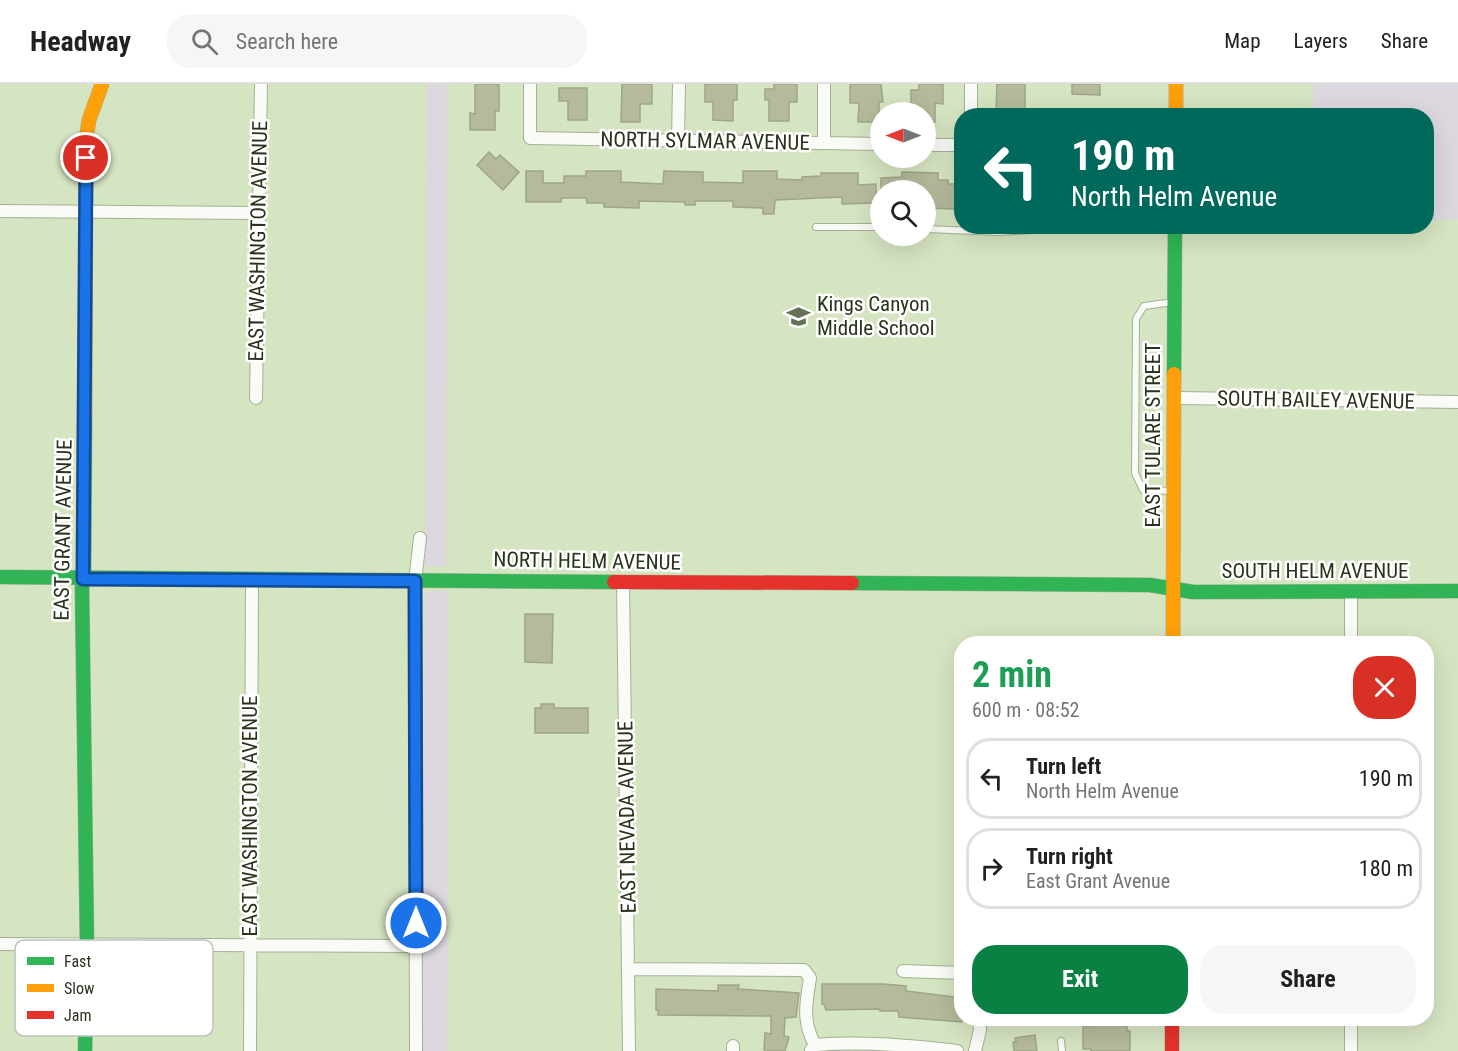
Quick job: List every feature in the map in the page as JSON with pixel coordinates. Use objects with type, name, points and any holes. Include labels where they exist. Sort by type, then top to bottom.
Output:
[{"type":"street","name":"EAST GRANT AVENUE","points":[[87,940],[83,579],[86,140],[89,120],[102,84]]},
{"type":"street","name":"EAST WASHINGTON AVENUE","points":[[256,398],[261,84]]},
{"type":"street","name":"NORTH SYLMAR AVENUE","points":[[530,84],[530,138],[870,144]]},
{"type":"street","points":[[678,140],[679,84]]},
{"type":"street","points":[[824,84],[824,142]]},
{"type":"street","points":[[971,84],[971,108]]},
{"type":"street","points":[[1176,84],[1176,108]]},
{"type":"street","points":[[936,144],[954,145]]},
{"type":"street","points":[[0,212],[258,213]]},
{"type":"street","name":"EAST TULARE STREET","points":[[1173,636],[1175,234]]},
{"type":"street","name":"SOUTH BAILEY AVENUE","points":[[1175,398],[1458,402]]},
{"type":"street","points":[[416,1051],[415,581],[420,538]]},
{"type":"street","name":"NORTH HELM AVENUE","points":[[0,577],[1079,584],[1149,585],[1173,589]]},
{"type":"street","name":"EAST WASHINGTON AVENUE","points":[[250,1051],[252,580]]},
{"type":"street","name":"EAST NEVADA AVENUE","points":[[623,582],[629,1051]]},
{"type":"street","name":"SOUTH HELM AVENUE","points":[[1173,589],[1193,592],[1458,591]]},
{"type":"street","points":[[1351,592],[1351,636]]},
{"type":"street","points":[[213,946],[416,946]]},
{"type":"street","points":[[629,969],[804,970],[810,978],[806,1006],[807,1031],[813,1048],[846,1042],[957,1051]]},
{"type":"street","points":[[903,971],[954,973]]},
{"type":"street","points":[[975,1051],[980,1026]]},
{"type":"street","points":[[1172,1026],[1172,1051]]},
{"type":"street","points":[[1351,1026],[1351,1051]]},
{"type":"street","name":"EAST GRANT AVENUE","points":[[85,1036],[85,1051]]},
{"type":"lane","points":[[816,227],[870,227]]},
{"type":"lane","points":[[936,229],[954,230]]},
{"type":"lane","points":[[1174,492],[1143,490],[1135,473],[1135,462],[1136,319],[1144,306],[1175,302]]},
{"type":"lane","points":[[1061,1041],[1062,1051]]},
{"type":"shaded area","points":[[427,84],[447,84],[446,566],[425,566]]},
{"type":"shaded area","points":[[1313,84],[1458,84],[1458,220],[1434,220],[1434,108],[1313,108]]},
{"type":"shaded area","points":[[438,590],[448,592],[447,1051],[423,1051],[424,598],[426,592]]},
{"type":"building","points":[[475,84],[499,84],[499,111],[495,111],[495,130],[470,130],[470,113],[475,114]]},
{"type":"building","points":[[622,84],[652,84],[652,104],[640,104],[640,122],[621,122]]},
{"type":"building","points":[[705,84],[737,84],[737,100],[733,100],[733,121],[713,120],[713,102],[705,102]]},
{"type":"building","points":[[774,84],[797,84],[797,102],[789,102],[789,121],[769,121],[769,100],[765,100],[765,89],[774,89]]},
{"type":"building","points":[[850,84],[881,84],[883,102],[870,102],[870,122],[858,122],[859,103],[850,103]]},
{"type":"building","points":[[919,84],[943,84],[943,104],[911,102],[911,90],[919,90]]},
{"type":"building","points":[[997,84],[1025,84],[1025,108],[996,108]]},
{"type":"building","points":[[1072,84],[1100,84],[1100,95],[1072,94]]},
{"type":"building","points":[[559,88],[587,88],[587,120],[568,120],[568,101],[559,101]]},
{"type":"building","points":[[489,152],[496,159],[500,155],[519,172],[503,190],[477,165]]},
{"type":"building","points":[[526,171],[543,171],[543,183],[564,183],[564,176],[586,176],[586,171],[621,171],[621,182],[663,184],[664,171],[703,172],[703,182],[743,183],[743,171],[777,171],[777,179],[802,180],[802,177],[821,176],[821,173],[858,173],[858,185],[870,184],[870,203],[842,204],[842,197],[775,200],[774,214],[763,214],[763,208],[733,207],[733,201],[695,201],[695,205],[685,205],[685,202],[639,201],[639,208],[604,207],[604,203],[587,203],[586,198],[561,198],[561,202],[526,202]]},
{"type":"building","points":[[902,172],[938,173],[938,180],[948,180],[948,184],[954,184],[954,209],[936,208],[936,180],[881,180],[881,178],[902,177]]},
{"type":"building","points":[[525,614],[553,614],[552,663],[525,662]]},
{"type":"building","points":[[541,704],[554,704],[554,708],[588,708],[588,733],[535,733],[535,708],[541,708]]},
{"type":"building","points":[[822,984],[906,986],[906,991],[954,997],[954,1021],[899,1017],[898,1011],[880,1011],[880,1009],[826,1010],[822,1004]]},
{"type":"building","points":[[718,985],[739,985],[738,989],[799,993],[796,1017],[785,1018],[784,1036],[789,1037],[785,1051],[765,1051],[764,1049],[765,1033],[771,1034],[771,1016],[658,1015],[656,989],[718,991]]},
{"type":"building","points":[[1083,1026],[1127,1026],[1127,1031],[1130,1031],[1130,1051],[1083,1049]]},
{"type":"building","points":[[1035,1035],[1037,1051],[1014,1051],[1015,1038]]},
{"type":"traffic: fast","points":[[1174,374],[1175,234]]},
{"type":"traffic: fast","points":[[85,417],[82,588],[87,940]]},
{"type":"traffic: fast","points":[[0,577],[614,582]]},
{"type":"traffic: fast","points":[[852,583],[1150,585],[1193,592],[1458,591]]},
{"type":"traffic: fast","points":[[85,1036],[85,1051]]},
{"type":"traffic: slow","points":[[85,417],[86,140],[89,120],[102,84]]},
{"type":"traffic: slow","points":[[1176,84],[1176,108]]},
{"type":"traffic: slow","points":[[1173,636],[1174,374]]},
{"type":"traffic: jam","points":[[614,582],[852,583]]},
{"type":"traffic: jam","points":[[1172,1026],[1172,1051]]},
{"type":"place","name":"Kings Canyon Middle School","points":[[799,316]]},
{"type":"route","points":[[86,158],[83,579],[415,581],[416,923]]}]
